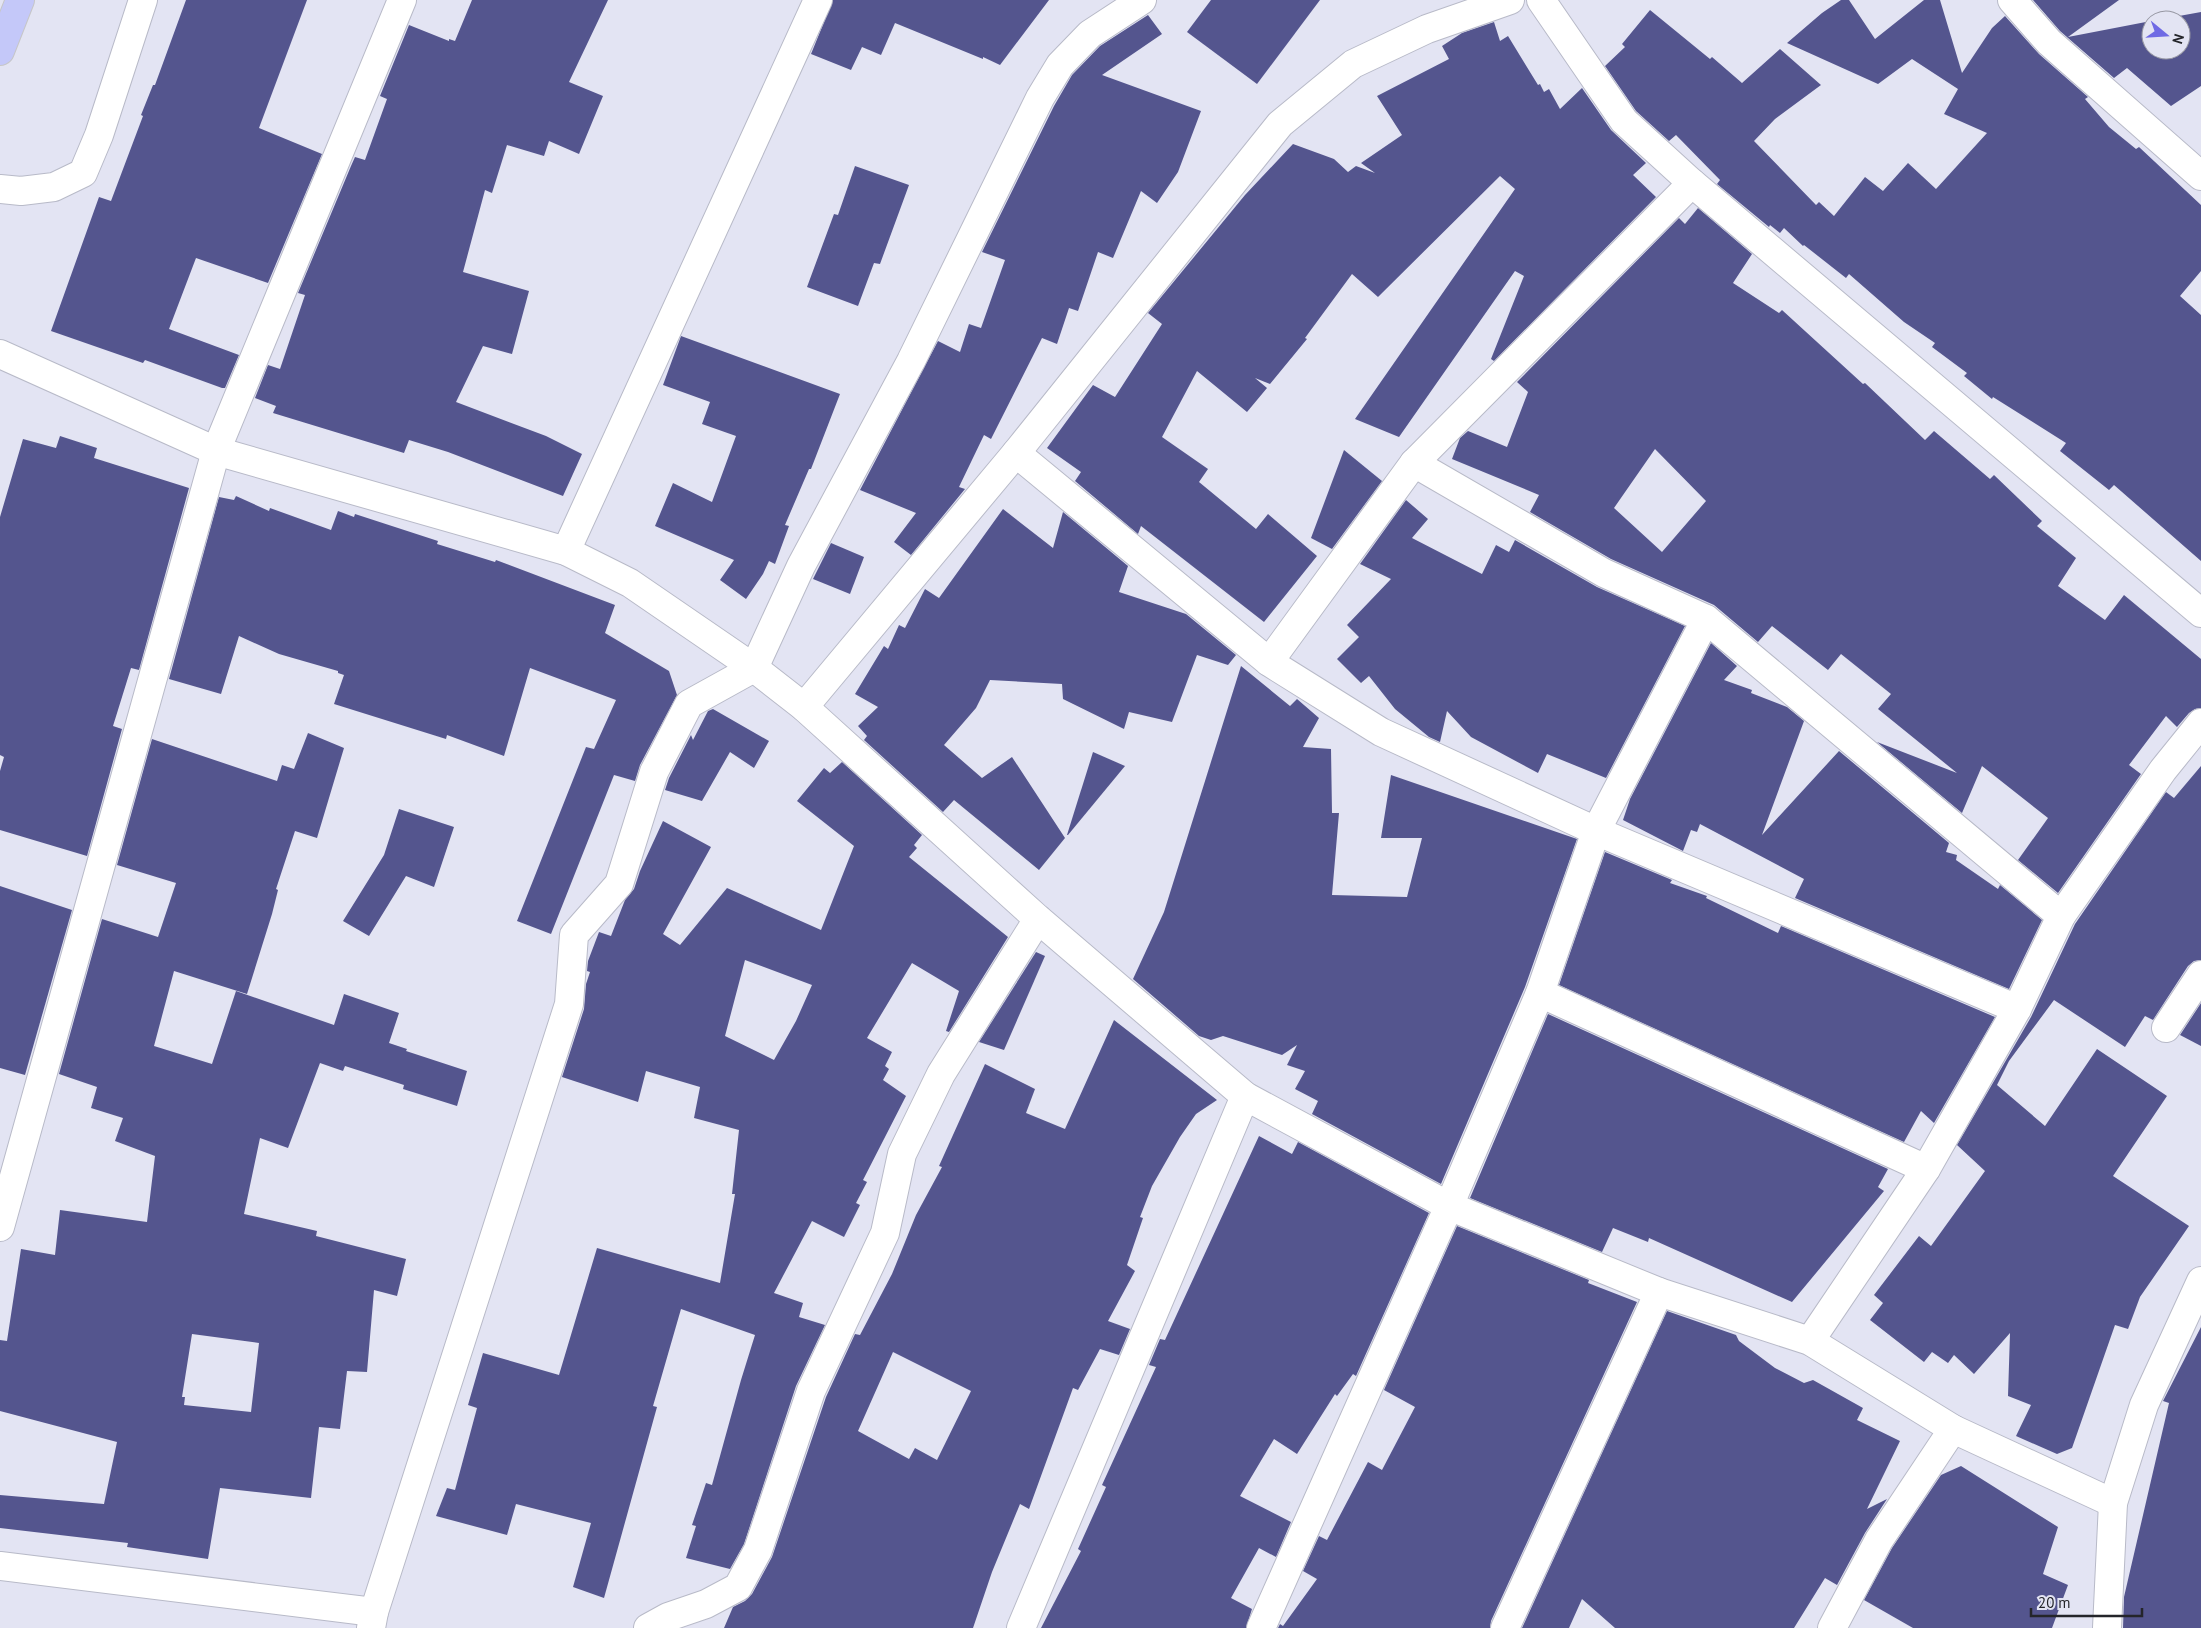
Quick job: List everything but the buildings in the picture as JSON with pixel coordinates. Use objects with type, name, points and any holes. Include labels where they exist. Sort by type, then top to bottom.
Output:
[{"type":"highway","points":[[0,51],[20,0]]},
{"type":"street","points":[[0,189],[21,191],[54,187],[83,173],[99,135],[143,0]]},
{"type":"street","points":[[0,1227],[216,451],[402,0]]},
{"type":"street","points":[[566,551],[818,0]]},
{"type":"street","points":[[0,1566],[372,1620],[568,1004],[574,935],[619,884],[654,772],[689,704],[754,668],[801,566],[911,361],[1045,89],[1060,65],[1090,34],[1142,0]]},
{"type":"street","points":[[804,707],[1016,453],[1280,124],[1353,64],[1427,28],[1510,0]]},
{"type":"street","points":[[1541,0],[1624,121],[1692,183],[2201,613]]},
{"type":"street","points":[[2012,0],[2049,42],[2201,176]]},
{"type":"street","points":[[1269,662],[1414,463],[1692,183]]},
{"type":"street","points":[[0,354],[216,451],[566,551],[630,583],[754,668],[804,707],[1038,920],[1245,1096],[1449,1206],[1659,1292],[1810,1341],[1953,1428],[2113,1503]]},
{"type":"street","points":[[1016,453],[1269,662],[1381,732],[1596,831],[2017,1009]]},
{"type":"street","points":[[1414,463],[1604,572],[1706,619],[2061,916]]},
{"type":"street","points":[[1261,1628],[1449,1206],[1540,993],[1596,831],[1706,619]]},
{"type":"street","points":[[1810,1341],[1926,1169],[2017,1009],[2061,916],[2163,770],[2201,723]]},
{"type":"street","points":[[648,1628],[668,1617],[706,1604],[738,1587],[748,1570],[758,1550],[811,1392],[885,1232],[902,1154],[941,1074],[1038,920]]},
{"type":"street","points":[[2166,1028],[2201,975]]},
{"type":"street","points":[[1540,993],[1926,1169]]},
{"type":"street","points":[[1021,1628],[1245,1096]]},
{"type":"street","points":[[2107,1628],[2113,1503],[2144,1406],[2201,1281]]},
{"type":"street","points":[[1506,1628],[1659,1292]]},
{"type":"street","points":[[1832,1628],[1879,1540],[1953,1428]]}]
